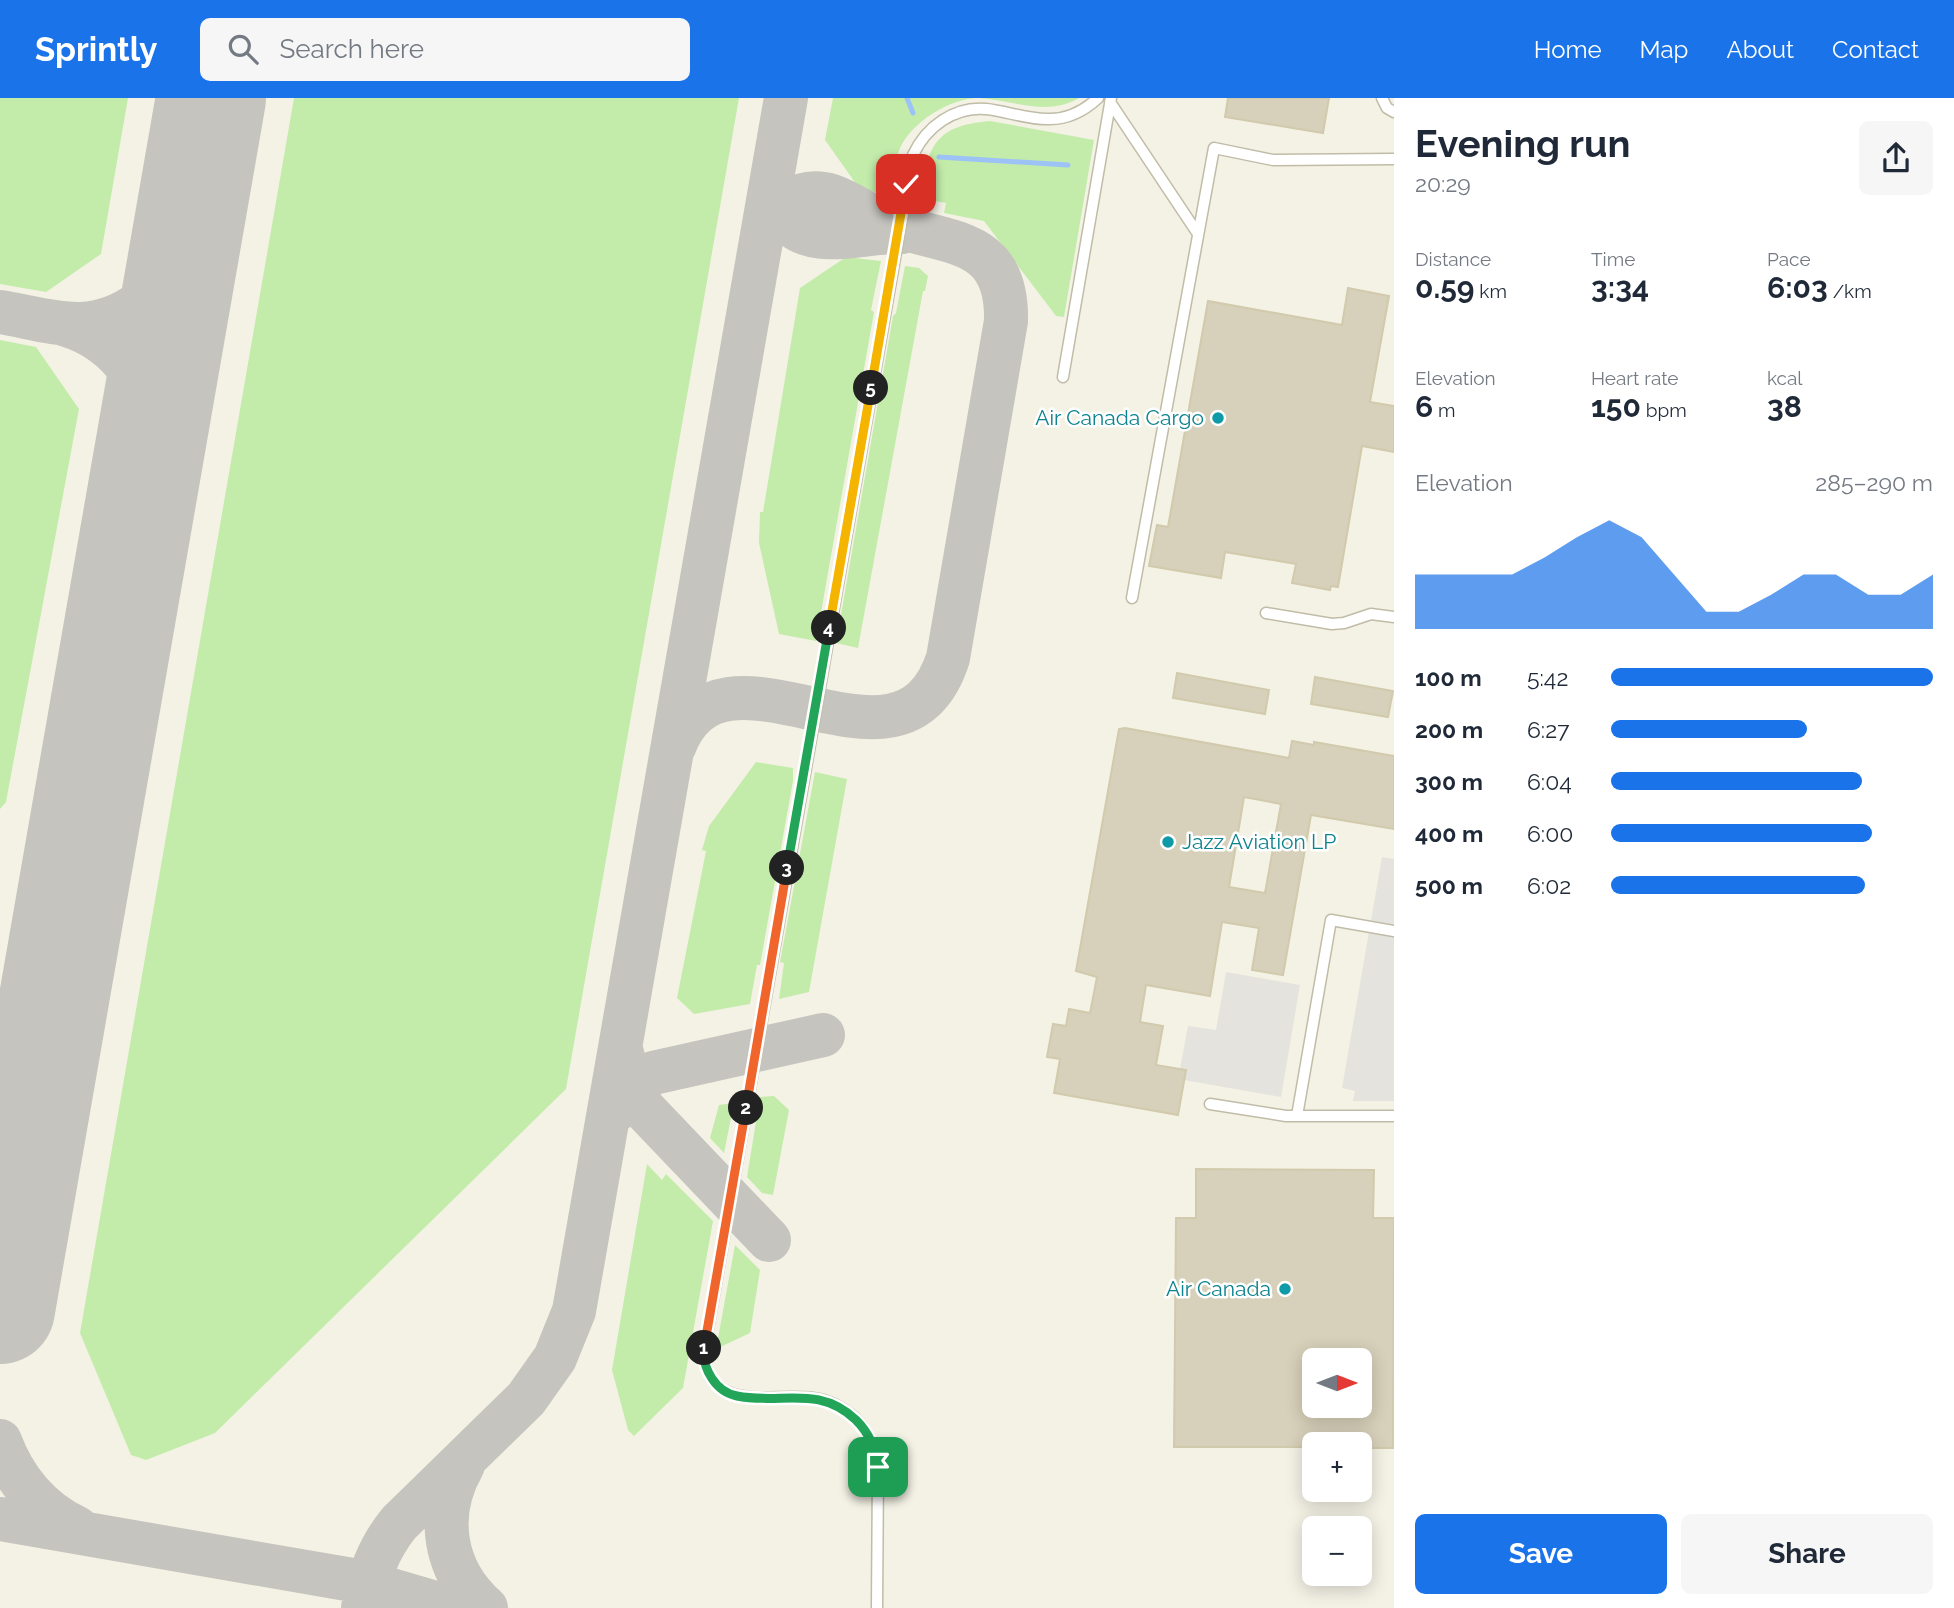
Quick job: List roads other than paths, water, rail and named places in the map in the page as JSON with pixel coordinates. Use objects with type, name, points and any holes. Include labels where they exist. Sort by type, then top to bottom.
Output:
[{"type":"lane","points":[[877,1608],[878,1467],[868,1434],[844,1410],[819,1399],[734,1396],[713,1381],[704,1363],[704,1352],[913,155],[929,130],[944,119],[961,112],[985,109],[1049,119],[1073,115],[1098,98]]},
{"type":"lane","points":[[1382,98],[1387,108],[1394,112]]},
{"type":"lane","points":[[1110,100],[1198,234]]},
{"type":"lane","points":[[1063,377],[1110,100]]},
{"type":"lane","points":[[1132,598],[1214,148],[1273,160],[1394,159]]},
{"type":"lane","points":[[1266,613],[1332,624],[1371,614],[1394,615]]},
{"type":"lane","points":[[1297,1116],[1331,920],[1394,931]]},
{"type":"lane","points":[[1210,1104],[1272,1115],[1394,1115]]},
{"type":"waterway","points":[[907,98],[913,113]]},
{"type":"waterway","points":[[939,157],[1068,165]]},
{"type":"place","name":"Air Canada Cargo","points":[[1218,418]]},
{"type":"place","name":"Jazz Aviation LP","points":[[1168,842]]},
{"type":"place","name":"Air Canada","points":[[1285,1289]]}]
